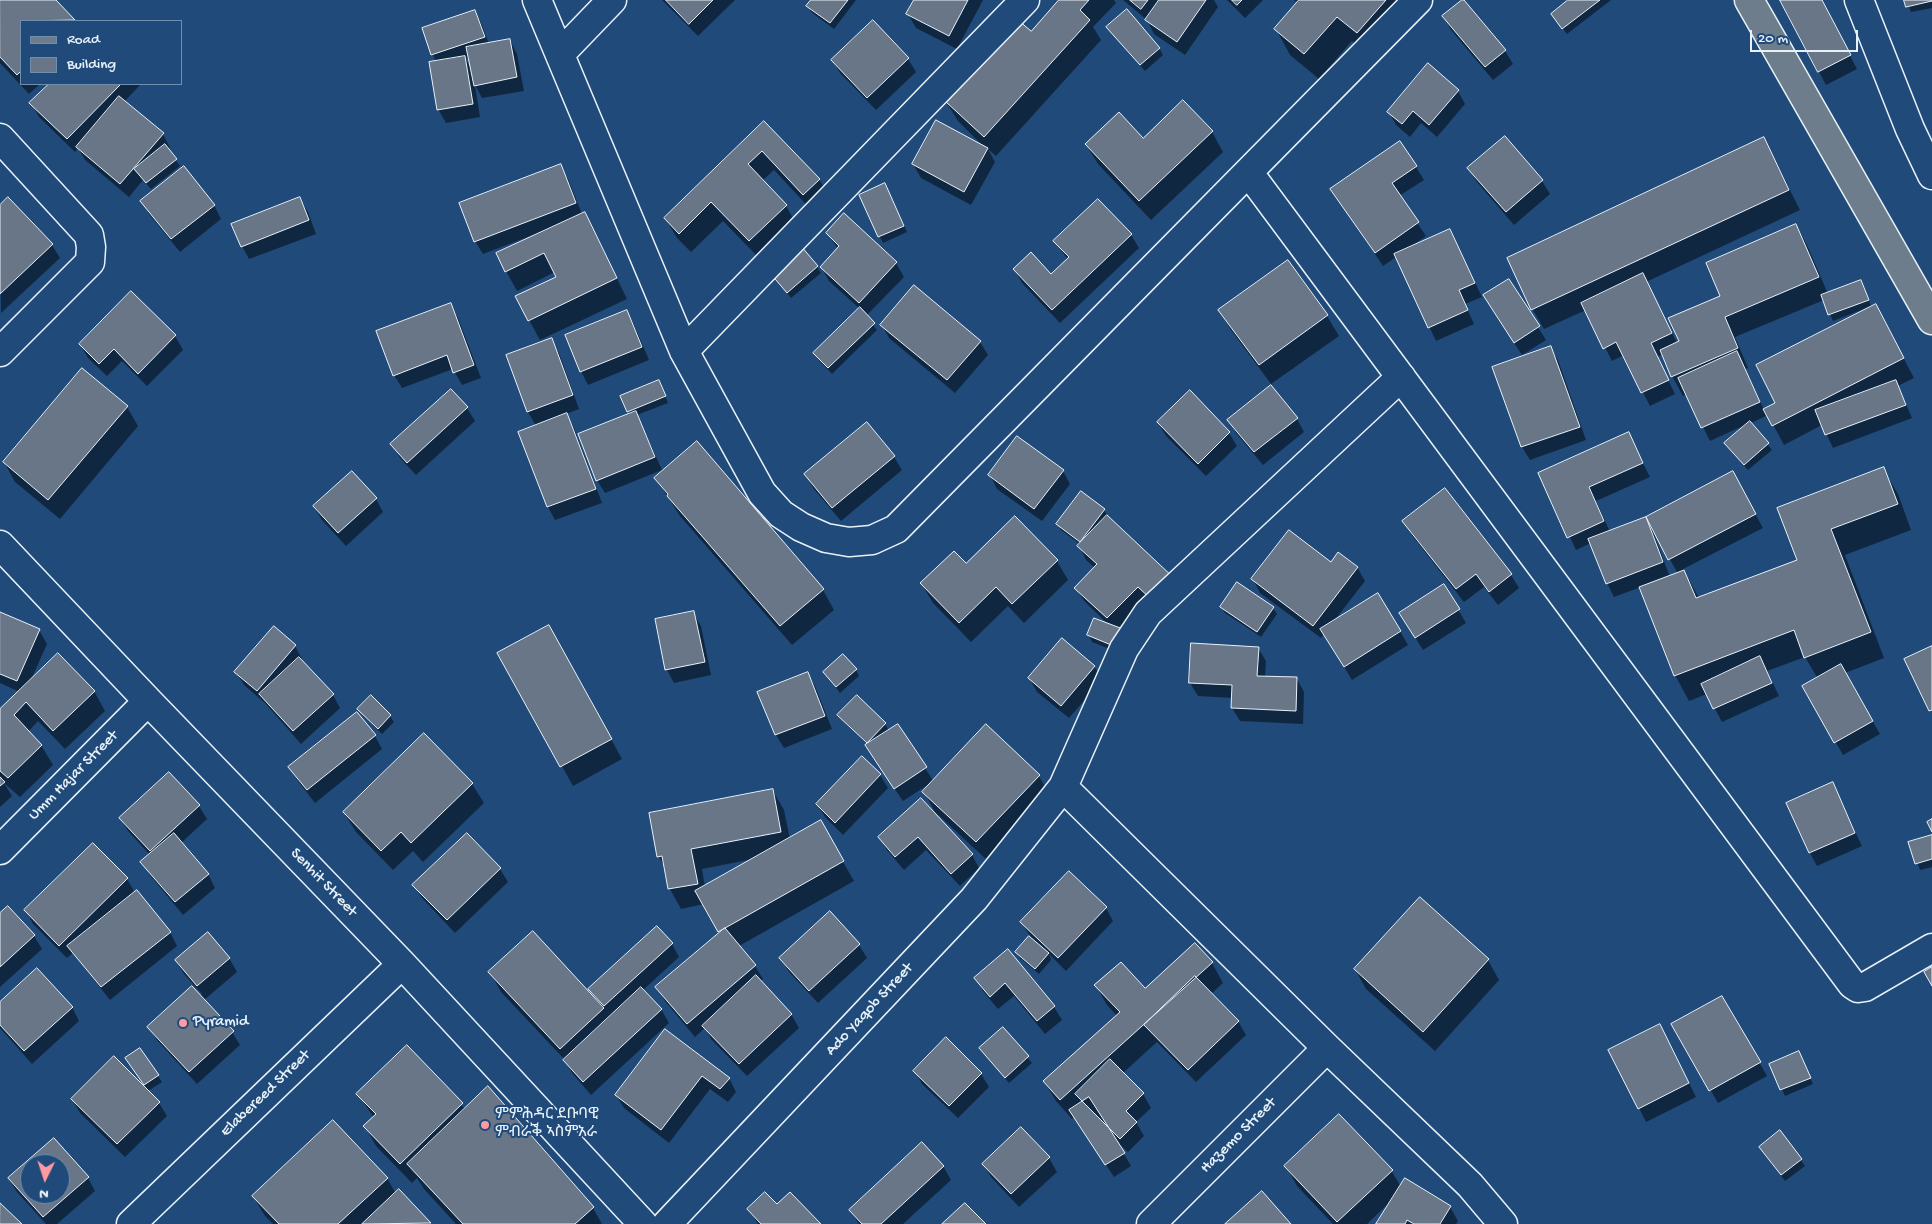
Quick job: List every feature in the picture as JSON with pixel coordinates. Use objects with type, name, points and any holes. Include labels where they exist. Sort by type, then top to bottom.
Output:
[{"type":"main road","points":[[1749,0],[1924,291],[1932,320]]},
{"type":"street","points":[[538,0],[684,351],[762,493],[781,514],[801,527],[826,538],[849,542],[872,540],[896,530],[1418,0]]},
{"type":"street","points":[[560,54],[612,0]]},
{"type":"street","points":[[684,351],[1025,0]]},
{"type":"street","points":[[1859,0],[1910,128],[1932,175]]},
{"type":"street","points":[[0,138],[89,235],[91,247],[90,262],[0,352]]},
{"type":"street","points":[[1249,173],[1852,984],[1858,988],[1865,987],[1932,948]]},
{"type":"street","name":"Ado Yaqob Street","points":[[667,1224],[974,899],[1063,787],[1124,649],[1148,613],[1401,377]]},
{"type":"street","name":"Senhit Street","points":[[0,545],[148,702],[402,964],[643,1224]]},
{"type":"street","name":"Umm Hajar Street","points":[[0,850],[148,702]]},
{"type":"street","points":[[1063,787],[1327,1048],[1470,1185],[1503,1224]]},
{"type":"street","name":"Elabereed Street","points":[[131,1224],[402,964]]},
{"type":"street","name":"Hazemo Street","points":[[1151,1224],[1327,1048]]},
{"type":"building","points":[[0,0],[56,0],[75,20],[20,20],[20,72],[17,75],[0,57]]},
{"type":"building","points":[[666,0],[713,0],[689,24]]},
{"type":"building","points":[[811,0],[848,0],[830,23],[806,6]]},
{"type":"building","points":[[914,0],[968,0],[949,36],[906,14]]},
{"type":"building","points":[[1059,0],[1089,0],[1080,10],[1090,20],[984,137],[945,101],[1018,20],[1031,31]]},
{"type":"building","points":[[1130,0],[1148,0],[1141,9]]},
{"type":"building","points":[[1159,0],[1206,0],[1177,42],[1145,20]]},
{"type":"building","points":[[1232,0],[1242,0],[1237,5]]},
{"type":"building","points":[[1299,0],[1386,0],[1357,33],[1337,17],[1304,54],[1274,29]]},
{"type":"building","points":[[1464,0],[1506,50],[1485,67],[1442,16]]},
{"type":"building","points":[[1568,0],[1600,0],[1562,29],[1551,14]]},
{"type":"building","points":[[1780,0],[1822,0],[1851,55],[1818,72]]},
{"type":"building","points":[[1904,0],[1932,0],[1932,1],[1906,7]]},
{"type":"building","points":[[1127,9],[1160,48],[1140,65],[1106,27]]},
{"type":"building","points":[[475,10],[485,37],[431,55],[422,28]]},
{"type":"building","points":[[873,20],[909,58],[867,98],[831,60]]},
{"type":"building","points":[[510,39],[517,77],[474,86],[466,47]]},
{"type":"building","points":[[465,56],[473,104],[437,110],[429,62]]},
{"type":"building","points":[[1428,63],[1459,90],[1429,125],[1413,111],[1402,124],[1387,112]]},
{"type":"building","points":[[48,85],[120,85],[67,139],[29,103]]},
{"type":"building","points":[[119,96],[164,133],[120,184],[76,147]]},
{"type":"building","points":[[1183,100],[1213,131],[1139,201],[1085,144],[1119,112],[1143,138]]},
{"type":"building","points":[[936,120],[988,148],[964,192],[912,164]]},
{"type":"building","points":[[764,121],[820,179],[803,195],[762,151],[748,164],[787,205],[749,241],[711,202],[679,234],[664,218]]},
{"type":"building","points":[[1505,136],[1543,180],[1506,212],[1467,168]]},
{"type":"building","points":[[1764,137],[1789,190],[1531,310],[1507,258]]},
{"type":"building","points":[[1400,141],[1417,166],[1392,183],[1419,222],[1375,253],[1330,189]]},
{"type":"building","points":[[165,144],[177,159],[146,183],[134,169]]},
{"type":"building","points":[[561,164],[576,203],[474,242],[459,203]]},
{"type":"building","points":[[184,166],[215,205],[171,239],[140,201]]},
{"type":"building","points":[[885,183],[904,226],[878,237],[859,195]]},
{"type":"building","points":[[8,197],[53,244],[0,294],[0,205]]},
{"type":"building","points":[[300,197],[309,220],[241,247],[231,224]]},
{"type":"building","points":[[1098,199],[1132,234],[1052,310],[1013,269],[1031,252],[1051,274],[1069,257],[1053,241]]},
{"type":"building","points":[[585,212],[617,278],[528,321],[515,296],[556,277],[544,253],[505,272],[496,253]]},
{"type":"building","points":[[844,213],[897,262],[859,303],[820,267],[839,246],[826,233]]},
{"type":"building","points":[[1796,224],[1819,277],[1725,317],[1738,348],[1671,377],[1660,350],[1679,341],[1668,318],[1720,296],[1706,263]]},
{"type":"building","points":[[1450,229],[1475,283],[1459,290],[1468,310],[1428,328],[1394,254]]},
{"type":"building","points":[[801,246],[818,266],[787,293],[770,273]]},
{"type":"building","points":[[1288,260],[1328,315],[1259,365],[1218,310]]},
{"type":"building","points":[[1643,273],[1672,333],[1651,343],[1669,380],[1641,393],[1616,342],[1603,349],[1581,303]]},
{"type":"building","points":[[1509,279],[1540,326],[1514,343],[1483,295]]},
{"type":"building","points":[[1861,280],[1869,300],[1828,315],[1821,295]]},
{"type":"building","points":[[914,285],[981,341],[947,380],[880,325]]},
{"type":"building","points":[[131,291],[176,335],[138,374],[114,349],[99,364],[79,344]]},
{"type":"building","points":[[451,303],[474,365],[453,373],[447,355],[393,376],[376,331]]},
{"type":"building","points":[[1876,304],[1904,358],[1772,426],[1763,409],[1775,403],[1756,365]]},
{"type":"building","points":[[860,307],[875,323],[828,368],[813,353]]},
{"type":"building","points":[[627,310],[642,347],[580,372],[565,335]]},
{"type":"building","points":[[552,338],[573,395],[527,412],[506,355]]},
{"type":"building","points":[[1551,346],[1580,427],[1521,447],[1492,367]]},
{"type":"building","points":[[1737,351],[1760,402],[1701,428],[1678,378]]},
{"type":"building","points":[[82,368],[128,406],[48,500],[3,462]]},
{"type":"building","points":[[659,380],[666,396],[627,412],[620,396]]},
{"type":"building","points":[[1896,380],[1906,405],[1825,435],[1815,410]]},
{"type":"building","points":[[1271,385],[1298,418],[1254,452],[1227,420]]},
{"type":"building","points":[[451,389],[468,407],[407,463],[390,444]]},
{"type":"building","points":[[1190,390],[1230,432],[1198,464],[1157,422]]},
{"type":"building","points":[[636,411],[655,457],[596,481],[578,434]]},
{"type":"building","points":[[567,413],[596,489],[547,507],[518,432]]},
{"type":"building","points":[[1750,421],[1769,443],[1744,465],[1724,443]]},
{"type":"building","points":[[867,422],[895,456],[832,508],[804,474]]},
{"type":"building","points":[[1629,432],[1643,463],[1589,487],[1604,521],[1567,538],[1538,473]]},
{"type":"building","points":[[1017,436],[1064,470],[1034,509],[988,475]]},
{"type":"building","points":[[697,441],[824,589],[780,626],[667,496],[668,494],[654,478]]},
{"type":"building","points":[[1884,467],[1898,504],[1831,529],[1871,632],[1804,658],[1794,630],[1674,676],[1639,587],[1684,570],[1696,598],[1797,560],[1777,508]]},
{"type":"building","points":[[352,471],[377,498],[338,533],[313,506]]},
{"type":"building","points":[[1733,471],[1756,514],[1668,560],[1646,517]]},
{"type":"building","points":[[1445,488],[1512,574],[1489,592],[1476,574],[1456,589],[1402,521]]},
{"type":"building","points":[[1081,491],[1105,509],[1080,542],[1056,524]]},
{"type":"building","points":[[1107,515],[1175,579],[1153,601],[1138,587],[1107,618],[1074,588],[1097,564],[1077,546]]},
{"type":"building","points":[[1015,516],[1058,560],[1012,604],[996,587],[959,623],[920,583],[954,551],[966,563]]},
{"type":"building","points":[[1646,517],[1663,562],[1606,584],[1588,539]]},
{"type":"building","points":[[1289,530],[1331,562],[1338,552],[1358,567],[1313,626],[1251,579]]},
{"type":"building","points":[[1237,582],[1274,607],[1257,632],[1220,607]]},
{"type":"building","points":[[1444,584],[1460,609],[1415,638],[1399,613]]},
{"type":"building","points":[[1378,593],[1401,631],[1344,667],[1320,629]]},
{"type":"building","points":[[694,611],[705,662],[665,670],[655,619]]},
{"type":"building","points":[[0,612],[40,629],[17,681],[0,674]]},
{"type":"building","points":[[1094,618],[1123,629],[1116,647],[1087,635]]},
{"type":"building","points":[[549,625],[612,739],[560,767],[497,653]]},
{"type":"building","points":[[274,626],[296,645],[257,691],[234,672]]},
{"type":"building","points":[[1062,638],[1095,666],[1061,706],[1028,678]]},
{"type":"building","points":[[1191,643],[1259,647],[1257,676],[1297,677],[1296,711],[1231,708],[1232,685],[1189,683]]},
{"type":"building","points":[[1932,646],[1932,710],[1929,711],[1904,659]]},
{"type":"building","points":[[58,653],[95,691],[53,731],[26,702],[14,715],[42,745],[8,778],[0,771],[0,709]]},
{"type":"building","points":[[843,654],[857,669],[836,687],[823,672]]},
{"type":"building","points":[[1760,656],[1772,683],[1713,709],[1701,684]]},
{"type":"building","points":[[299,657],[334,694],[293,731],[259,694]]},
{"type":"building","points":[[1841,664],[1873,721],[1834,743],[1802,686]]},
{"type":"building","points":[[808,672],[825,716],[775,735],[757,692]]},
{"type":"building","points":[[371,695],[391,715],[378,729],[357,709]]},
{"type":"building","points":[[857,695],[886,723],[867,743],[837,715]]},
{"type":"building","points":[[357,712],[376,735],[307,790],[288,767]]},
{"type":"building","points":[[898,724],[927,767],[894,789],[865,745]]},
{"type":"building","points":[[986,724],[1040,775],[976,842],[922,792]]},
{"type":"building","points":[[424,733],[473,783],[411,843],[401,832],[381,851],[343,812]]},
{"type":"building","points":[[862,756],[881,774],[835,823],[816,804]]},
{"type":"building","points":[[169,772],[200,805],[150,851],[119,818]]},
{"type":"building","points":[[0,777],[5,782],[0,786]]},
{"type":"building","points":[[1833,782],[1855,833],[1809,853],[1786,803]]},
{"type":"building","points":[[773,789],[781,832],[691,849],[698,884],[668,889],[662,856],[657,857],[649,813]]},
{"type":"building","points":[[921,798],[973,854],[951,874],[918,837],[895,857],[878,837]]},
{"type":"building","points":[[1932,819],[1932,832],[1927,822]]},
{"type":"building","points":[[821,820],[844,861],[718,932],[695,891]]},
{"type":"building","points":[[174,833],[209,874],[175,902],[140,862]]},
{"type":"building","points":[[467,833],[501,868],[447,920],[412,885]]},
{"type":"building","points":[[1932,835],[1932,859],[1915,864],[1908,842]]},
{"type":"building","points":[[93,843],[128,878],[59,946],[24,910]]},
{"type":"building","points":[[1069,871],[1107,907],[1058,958],[1020,922]]},
{"type":"building","points":[[137,890],[171,932],[101,987],[67,946]]},
{"type":"building","points":[[1420,897],[1489,959],[1423,1032],[1354,969]]},
{"type":"building","points":[[8,906],[35,935],[0,967],[0,913]]},
{"type":"building","points":[[830,911],[860,944],[809,991],[779,958]]},
{"type":"building","points":[[657,926],[673,943],[604,1006],[588,989]]},
{"type":"building","points":[[725,928],[756,965],[687,1024],[655,987]]},
{"type":"building","points":[[533,931],[604,1008],[560,1049],[488,972]]},
{"type":"building","points":[[208,932],[230,958],[197,986],[175,960]]},
{"type":"building","points":[[1029,936],[1049,953],[1035,969],[1015,952]]},
{"type":"building","points":[[1195,943],[1213,962],[1060,1100],[1043,1081],[1120,1012],[1094,985],[1121,962],[1145,988]]},
{"type":"building","points":[[1008,949],[1055,1006],[1037,1021],[1005,983],[990,997],[974,978]]},
{"type":"building","points":[[1932,967],[1932,986],[1924,972]]},
{"type":"building","points":[[37,968],[73,1007],[24,1051],[0,1025],[0,1002]]},
{"type":"building","points":[[756,975],[792,1014],[739,1064],[702,1026]]},
{"type":"building","points":[[1195,976],[1239,1021],[1188,1070],[1144,1025]]},
{"type":"building","points":[[192,986],[234,1031],[189,1072],[147,1027]]},
{"type":"building","points":[[641,987],[662,1009],[583,1082],[563,1060]]},
{"type":"building","points":[[1722,996],[1761,1062],[1709,1091],[1671,1024]]},
{"type":"building","points":[[1660,1024],[1689,1083],[1638,1109],[1608,1050]]},
{"type":"building","points":[[1003,1027],[1029,1056],[1005,1078],[979,1048]]},
{"type":"building","points":[[665,1029],[730,1078],[720,1089],[702,1076],[661,1130],[615,1095]]},
{"type":"building","points":[[946,1037],[982,1073],[949,1106],[913,1071]]},
{"type":"building","points":[[407,1045],[463,1103],[400,1164],[363,1126],[376,1114],[356,1094]]},
{"type":"building","points":[[140,1048],[159,1075],[144,1085],[125,1058]]},
{"type":"building","points":[[1799,1051],[1811,1078],[1780,1090],[1769,1064]]},
{"type":"building","points":[[114,1056],[160,1102],[117,1144],[71,1099]]},
{"type":"building","points":[[1110,1059],[1144,1093],[1126,1111],[1137,1122],[1120,1139],[1075,1094]]},
{"type":"building","name":"ምምሕዳር ደቡባዊ ምብራቕ ኣስምአራ","points":[[488,1086],[594,1207],[575,1224],[463,1224],[407,1164]]},
{"type":"building","points":[[1089,1097],[1125,1153],[1105,1165],[1069,1110]]},
{"type":"building","points":[[1339,1114],[1393,1170],[1337,1222],[1284,1166]]},
{"type":"building","points":[[333,1120],[388,1178],[338,1224],[279,1224],[252,1196]]},
{"type":"building","points":[[1021,1127],[1050,1157],[1011,1194],[982,1164]]},
{"type":"building","points":[[1780,1130],[1802,1159],[1781,1175],[1759,1147]]},
{"type":"building","points":[[54,1138],[68,1154],[36,1154]]},
{"type":"building","points":[[922,1142],[944,1166],[881,1224],[862,1224],[849,1210]]},
{"type":"building","points":[[70,1156],[89,1177],[70,1194]]},
{"type":"building","points":[[20,1168],[20,1191],[8,1178]]},
{"type":"building","points":[[1405,1178],[1451,1206],[1440,1224],[1414,1224],[1407,1220],[1405,1224],[1376,1224]]},
{"type":"building","points":[[399,1189],[431,1223],[362,1224]]},
{"type":"building","points":[[1262,1191],[1291,1224],[1225,1224]]},
{"type":"building","points":[[765,1192],[777,1204],[790,1192],[821,1224],[761,1224],[747,1209]]},
{"type":"building","points":[[0,1203],[22,1224],[0,1224]]},
{"type":"building","points":[[965,1203],[986,1224],[942,1224]]},
{"type":"building","points":[[31,1204],[58,1204],[43,1217]]},
{"type":"place","name":"Pyramid","points":[[183,1023]]},
{"type":"place","name":"ምምሕዳር ደቡባዊ ምብራቕ ኣስምአራ","points":[[485,1125]]}]
